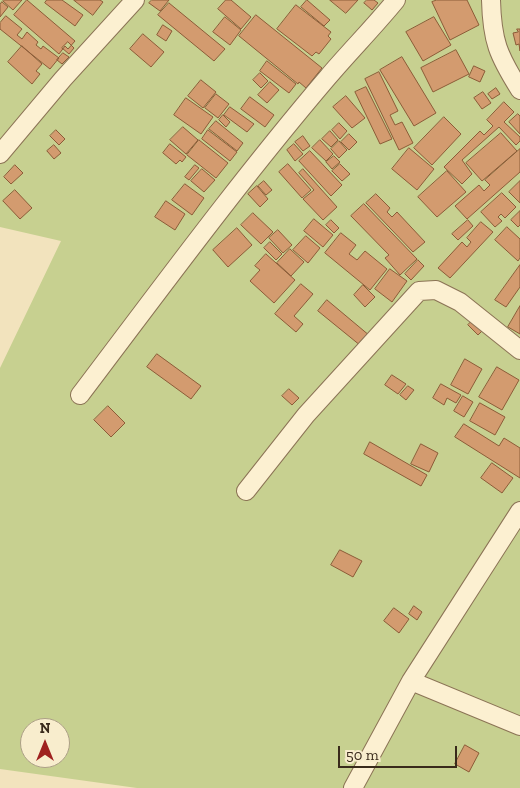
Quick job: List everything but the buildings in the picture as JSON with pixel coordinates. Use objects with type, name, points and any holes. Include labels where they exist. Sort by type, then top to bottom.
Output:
[{"type":"street","points":[[0,154],[63,79],[135,0]]},
{"type":"street","points":[[80,395],[203,232],[327,77],[396,0]]},
{"type":"street","points":[[491,0],[494,42],[503,63],[520,90]]},
{"type":"street","points":[[246,491],[306,415],[419,291],[436,290],[460,302],[520,350]]},
{"type":"street","points":[[353,788],[411,681],[520,511]]},
{"type":"street","points":[[411,681],[520,726]]},
{"type":"green space","points":[[0,0],[520,0],[520,788],[137,788],[0,769],[0,368],[61,241],[0,227]]}]
